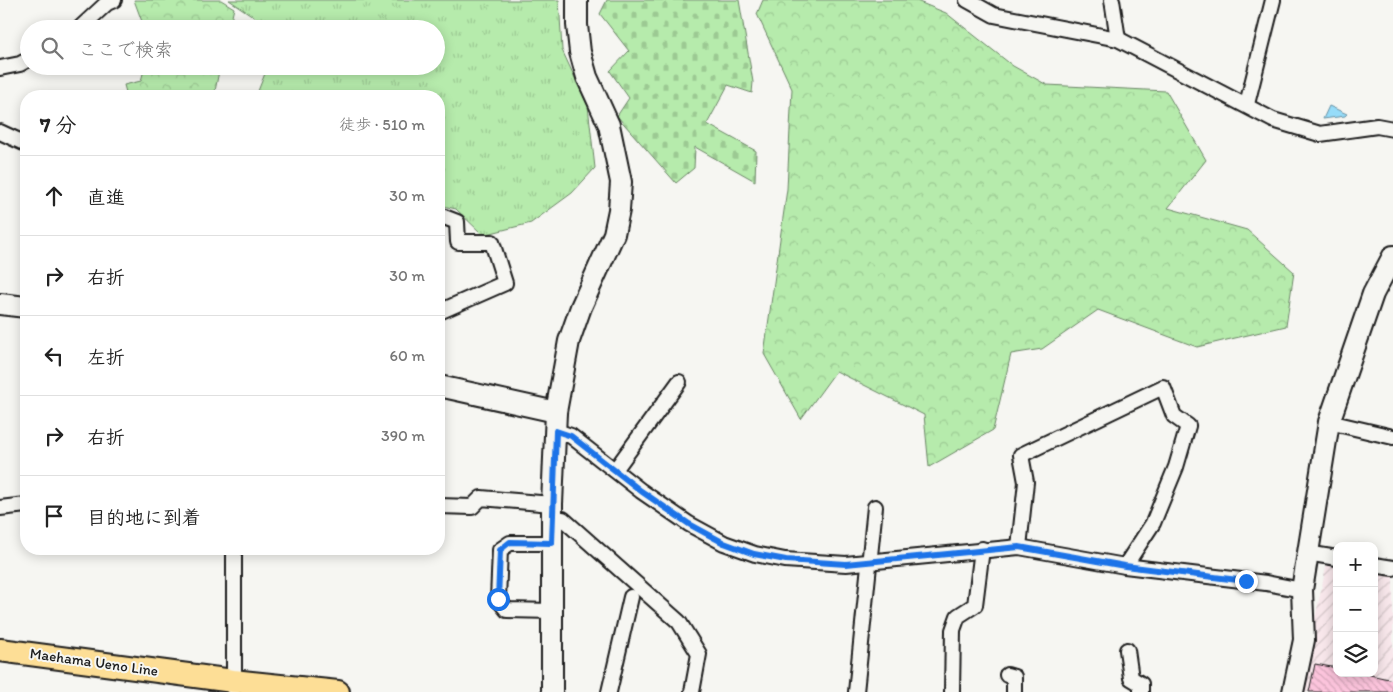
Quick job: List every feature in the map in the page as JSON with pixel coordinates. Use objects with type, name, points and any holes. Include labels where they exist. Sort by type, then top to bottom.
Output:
[{"type":"main road","name":"Maehama Ueno Line","points":[[0,650],[234,686],[338,692]]},
{"type":"street","points":[[89,20],[107,3],[114,0]]},
{"type":"street","points":[[552,692],[552,543],[556,422],[569,341],[614,234],[619,210],[621,182],[609,125],[587,77],[580,52],[577,0]]},
{"type":"street","points":[[967,0],[994,15],[1118,39],[1246,104],[1273,120],[1320,134],[1377,126],[1393,129]]},
{"type":"street","points":[[1112,0],[1118,39]]},
{"type":"street","points":[[1246,104],[1273,0]]},
{"type":"street","points":[[0,68],[20,64]]},
{"type":"street","points":[[0,132],[20,141]]},
{"type":"street","points":[[445,217],[458,222],[458,242],[492,242],[505,283],[445,309]]},
{"type":"street","points":[[1293,692],[1304,640],[1302,590],[1329,422],[1373,294],[1393,256]]},
{"type":"street","points":[[0,304],[20,306]]},
{"type":"street","points":[[616,470],[679,382]]},
{"type":"street","points":[[1019,547],[1026,482],[1021,454],[1163,387],[1174,416],[1188,426],[1176,467],[1153,523],[1125,566]]},
{"type":"street","points":[[445,388],[556,422],[641,491],[689,524],[732,546],[754,554],[786,560],[846,564],[869,560],[1019,547],[1125,566],[1266,583],[1302,590]]},
{"type":"street","points":[[1329,422],[1393,437]]},
{"type":"street","points":[[445,506],[472,507],[481,498],[553,512],[563,519],[679,622],[699,654],[692,692]]},
{"type":"street","points":[[0,508],[20,506]]},
{"type":"street","points":[[856,692],[875,507]]},
{"type":"street","points":[[552,543],[510,542],[500,550],[498,599],[507,610],[553,611]]},
{"type":"street","points":[[952,692],[953,630],[958,616],[975,605],[982,550]]},
{"type":"street","points":[[1307,553],[1333,557]]},
{"type":"street","points":[[234,555],[234,686]]},
{"type":"street","points":[[1378,566],[1393,568]]},
{"type":"street","points":[[609,692],[632,597]]},
{"type":"street","points":[[1127,650],[1130,678],[1141,684],[1141,692]]},
{"type":"street","points":[[1007,675],[1014,677],[1014,692]]},
{"type":"shaded area","points":[[1327,563],[1333,564],[1333,677],[1378,677],[1378,571],[1393,573],[1393,692],[1299,692]]},
{"type":"green space","points":[[134,0],[221,0],[234,8],[231,20],[141,20]]},
{"type":"green space","points":[[229,0],[559,0],[562,50],[588,106],[595,168],[572,193],[531,223],[483,235],[456,209],[445,206],[445,90],[258,90],[264,75],[445,75],[445,20],[259,20]]},
{"type":"green space","points":[[607,0],[739,0],[753,82],[752,93],[728,85],[707,124],[756,151],[755,181],[695,147],[694,168],[676,183],[617,116],[629,98],[610,71],[629,51],[600,14]]},
{"type":"green space","points":[[763,0],[914,0],[946,13],[1013,66],[1047,85],[1166,91],[1206,160],[1168,208],[1247,230],[1294,272],[1286,326],[1197,347],[1098,310],[1042,349],[1011,354],[993,430],[929,467],[924,415],[836,371],[801,419],[764,354],[787,189],[792,89],[757,14]]},
{"type":"green space","points":[[143,75],[218,75],[215,90],[125,90],[124,85],[141,81]]},
{"type":"water","points":[[1329,106],[1347,114],[1345,116],[1323,119]]},
{"type":"building","points":[[1315,664],[1333,667],[1333,677],[1378,677],[1393,680],[1393,692],[1309,692]]},
{"type":"route","points":[[498,599],[500,550],[510,542],[552,543],[556,431],[571,436],[641,491],[689,524],[724,543],[754,554],[786,560],[846,564],[869,560],[1019,547],[1125,566],[1246,581]]}]
